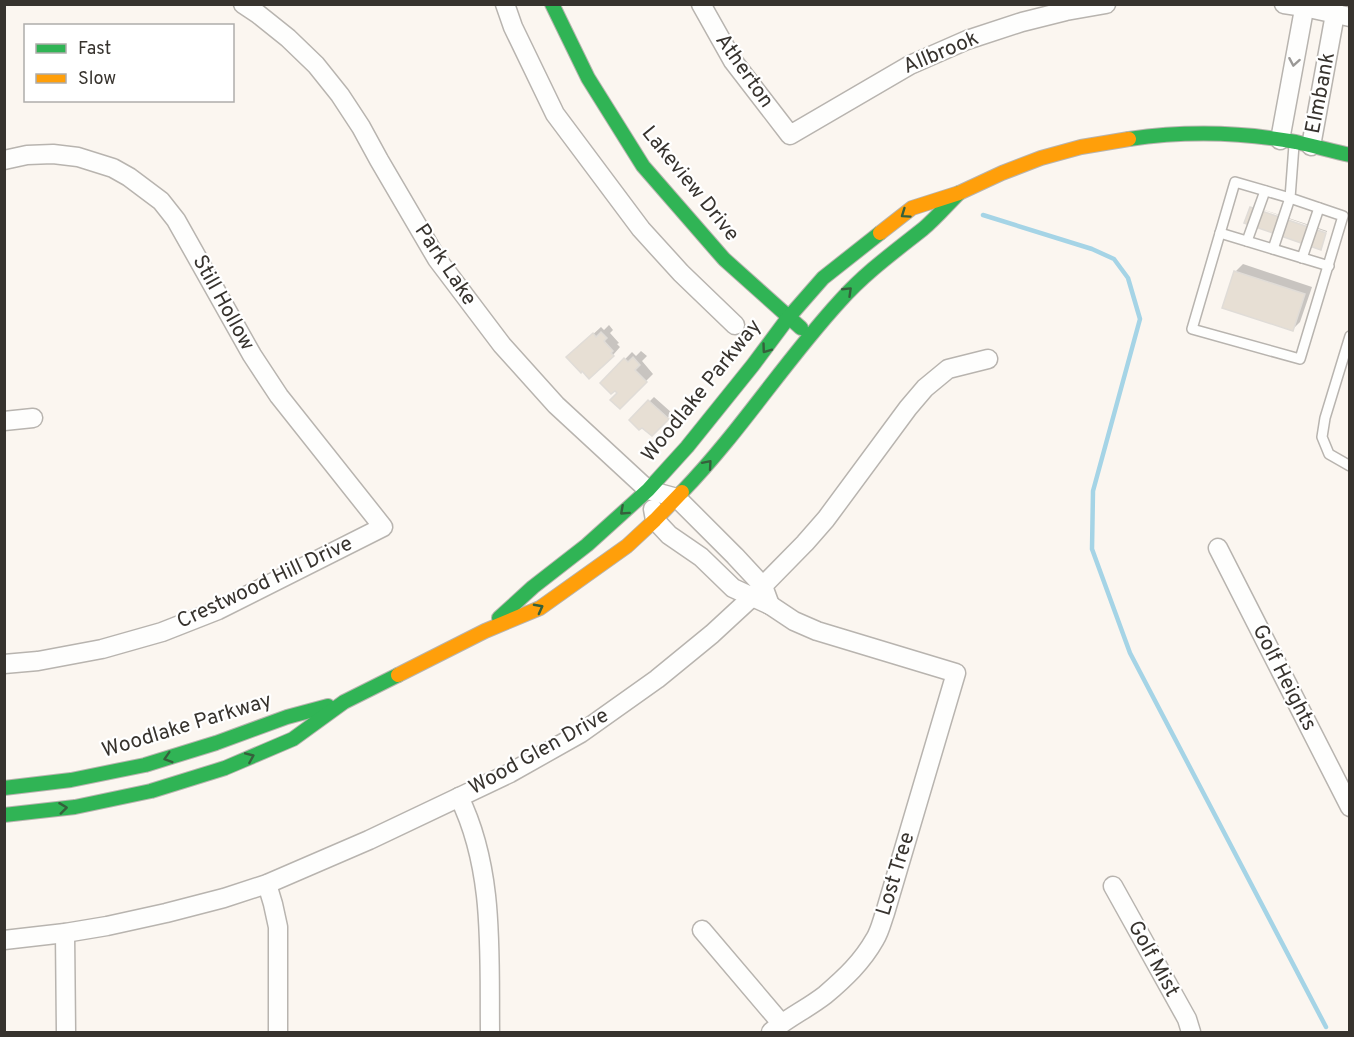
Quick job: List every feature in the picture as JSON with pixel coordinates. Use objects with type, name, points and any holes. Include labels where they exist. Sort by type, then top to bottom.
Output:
[{"type":"street","name":"Park Lake","points":[[243,4],[288,38],[316,65],[340,95],[437,259],[502,345],[556,405],[648,490],[677,498]]},
{"type":"street","points":[[505,4],[513,27],[555,114],[641,229],[681,273],[735,326]]},
{"type":"street","name":"Lakeview Drive","points":[[552,4],[588,78],[643,166],[724,259],[788,318],[809,334]]},
{"type":"street","name":"Atherton","points":[[701,4],[733,61],[790,135]]},
{"type":"street","name":"Allbrook","points":[[790,135],[910,65],[967,40],[1022,22],[1106,4]]},
{"type":"street","points":[[1284,4],[1339,12]]},
{"type":"street","name":"Elmbank","points":[[1295,143],[1305,6]]},
{"type":"street","name":"Elmbank","points":[[1295,143],[1339,12]]},
{"type":"street","name":"Woodlake Parkway","points":[[485,631],[533,587],[587,545],[648,490],[687,447],[753,366],[788,318],[823,278],[912,208],[959,194],[1002,173],[1041,158],[1081,147],[1164,134],[1207,133],[1295,143],[1350,155]]},
{"type":"street","name":"Still Hollow","points":[[10,158],[53,154],[78,157],[113,168],[129,177],[160,201],[176,220],[252,355],[279,396],[383,527]]},
{"type":"street","name":"Woodlake Parkway","points":[[4,815],[75,807],[152,791],[225,768],[293,739],[344,702],[485,631],[540,608],[627,546],[655,520],[716,455],[809,334],[842,297],[882,260],[925,227],[959,194]]},
{"type":"street","name":"Wood Glen Drive","points":[[4,940],[106,926],[224,898],[267,884],[369,840],[510,773],[581,733],[657,679],[712,634],[757,592],[826,519],[908,408],[926,388],[948,369],[988,359]]},
{"type":"street","points":[[4,421],[33,418]]},
{"type":"street","points":[[648,490],[655,520],[669,535],[701,557],[733,588],[757,592]]},
{"type":"street","points":[[677,498],[717,539],[757,592]]},
{"type":"street","name":"Crestwood Hill Drive","points":[[4,664],[38,661],[102,649],[162,632],[218,610],[383,527]]},
{"type":"street","points":[[701,557],[717,539]]},
{"type":"street","name":"Golf Heights","points":[[1218,548],[1350,807]]},
{"type":"street","name":"Lost Tree","points":[[757,592],[770,606],[794,621],[817,631],[956,673],[876,938],[860,962],[838,984],[776,1028]]},
{"type":"street","name":"Woodlake Parkway","points":[[4,788],[71,780],[145,765],[216,743],[287,717],[344,702]]},
{"type":"street","points":[[459,797],[468,816],[478,848],[488,908],[490,1032]]},
{"type":"street","points":[[267,884],[278,927],[278,1032]]},
{"type":"street","name":"Golf Mist","points":[[1113,886],[1187,1019],[1191,1032]]},
{"type":"street","points":[[702,930],[776,1028]]},
{"type":"street","points":[[65,933],[66,1032]]},
{"type":"lane","points":[[1273,249],[1290,198],[1295,143]]},
{"type":"lane","points":[[1235,182],[1290,198],[1343,216],[1300,359],[1192,329],[1235,182]]},
{"type":"lane","points":[[1247,241],[1265,191]]},
{"type":"lane","points":[[1302,258],[1319,208]]},
{"type":"lane","points":[[1220,232],[1329,266]]},
{"type":"lane","points":[[1350,336],[1325,418],[1322,437],[1329,454],[1350,466]]},
{"type":"building","points":[[1250,207],[1326,233],[1321,250],[1244,223]]},
{"type":"building","points":[[1234,271],[1305,294],[1293,331],[1222,308]]},
{"type":"building","points":[[601,332],[607,338],[604,341],[613,351],[611,353],[614,356],[589,379],[566,357],[593,333],[596,337]]},
{"type":"building","points":[[633,357],[640,365],[635,370],[647,382],[620,409],[610,400],[617,393],[615,391],[611,394],[600,383],[624,358],[628,362]]},
{"type":"building","points":[[648,400],[669,419],[652,436],[642,428],[639,430],[629,420]]},
{"type":"waterway","points":[[983,215],[1092,249],[1114,259],[1128,278],[1140,319],[1093,491],[1092,549],[1130,653],[1326,1027]]},
{"type":"traffic: fast","points":[[552,4],[588,78],[643,166],[724,259],[801,328]]},
{"type":"traffic: fast","points":[[1129,139],[1192,134],[1233,135],[1296,142],[1350,155]]},
{"type":"traffic: fast","points":[[682,492],[840,301],[870,272],[928,225],[959,193]]},
{"type":"traffic: fast","points":[[499,618],[533,587],[587,545],[648,490],[687,447],[788,318],[823,278],[880,233]]},
{"type":"traffic: fast","points":[[4,815],[75,807],[151,791],[225,768],[293,739],[344,702],[398,675]]},
{"type":"traffic: fast","points":[[4,788],[71,780],[145,765],[216,743],[287,717],[328,706]]},
{"type":"traffic: slow","points":[[880,233],[912,208],[959,193],[1041,158],[1081,147],[1129,139]]},
{"type":"traffic: slow","points":[[398,675],[485,631],[540,608],[627,546],[682,492]]}]
